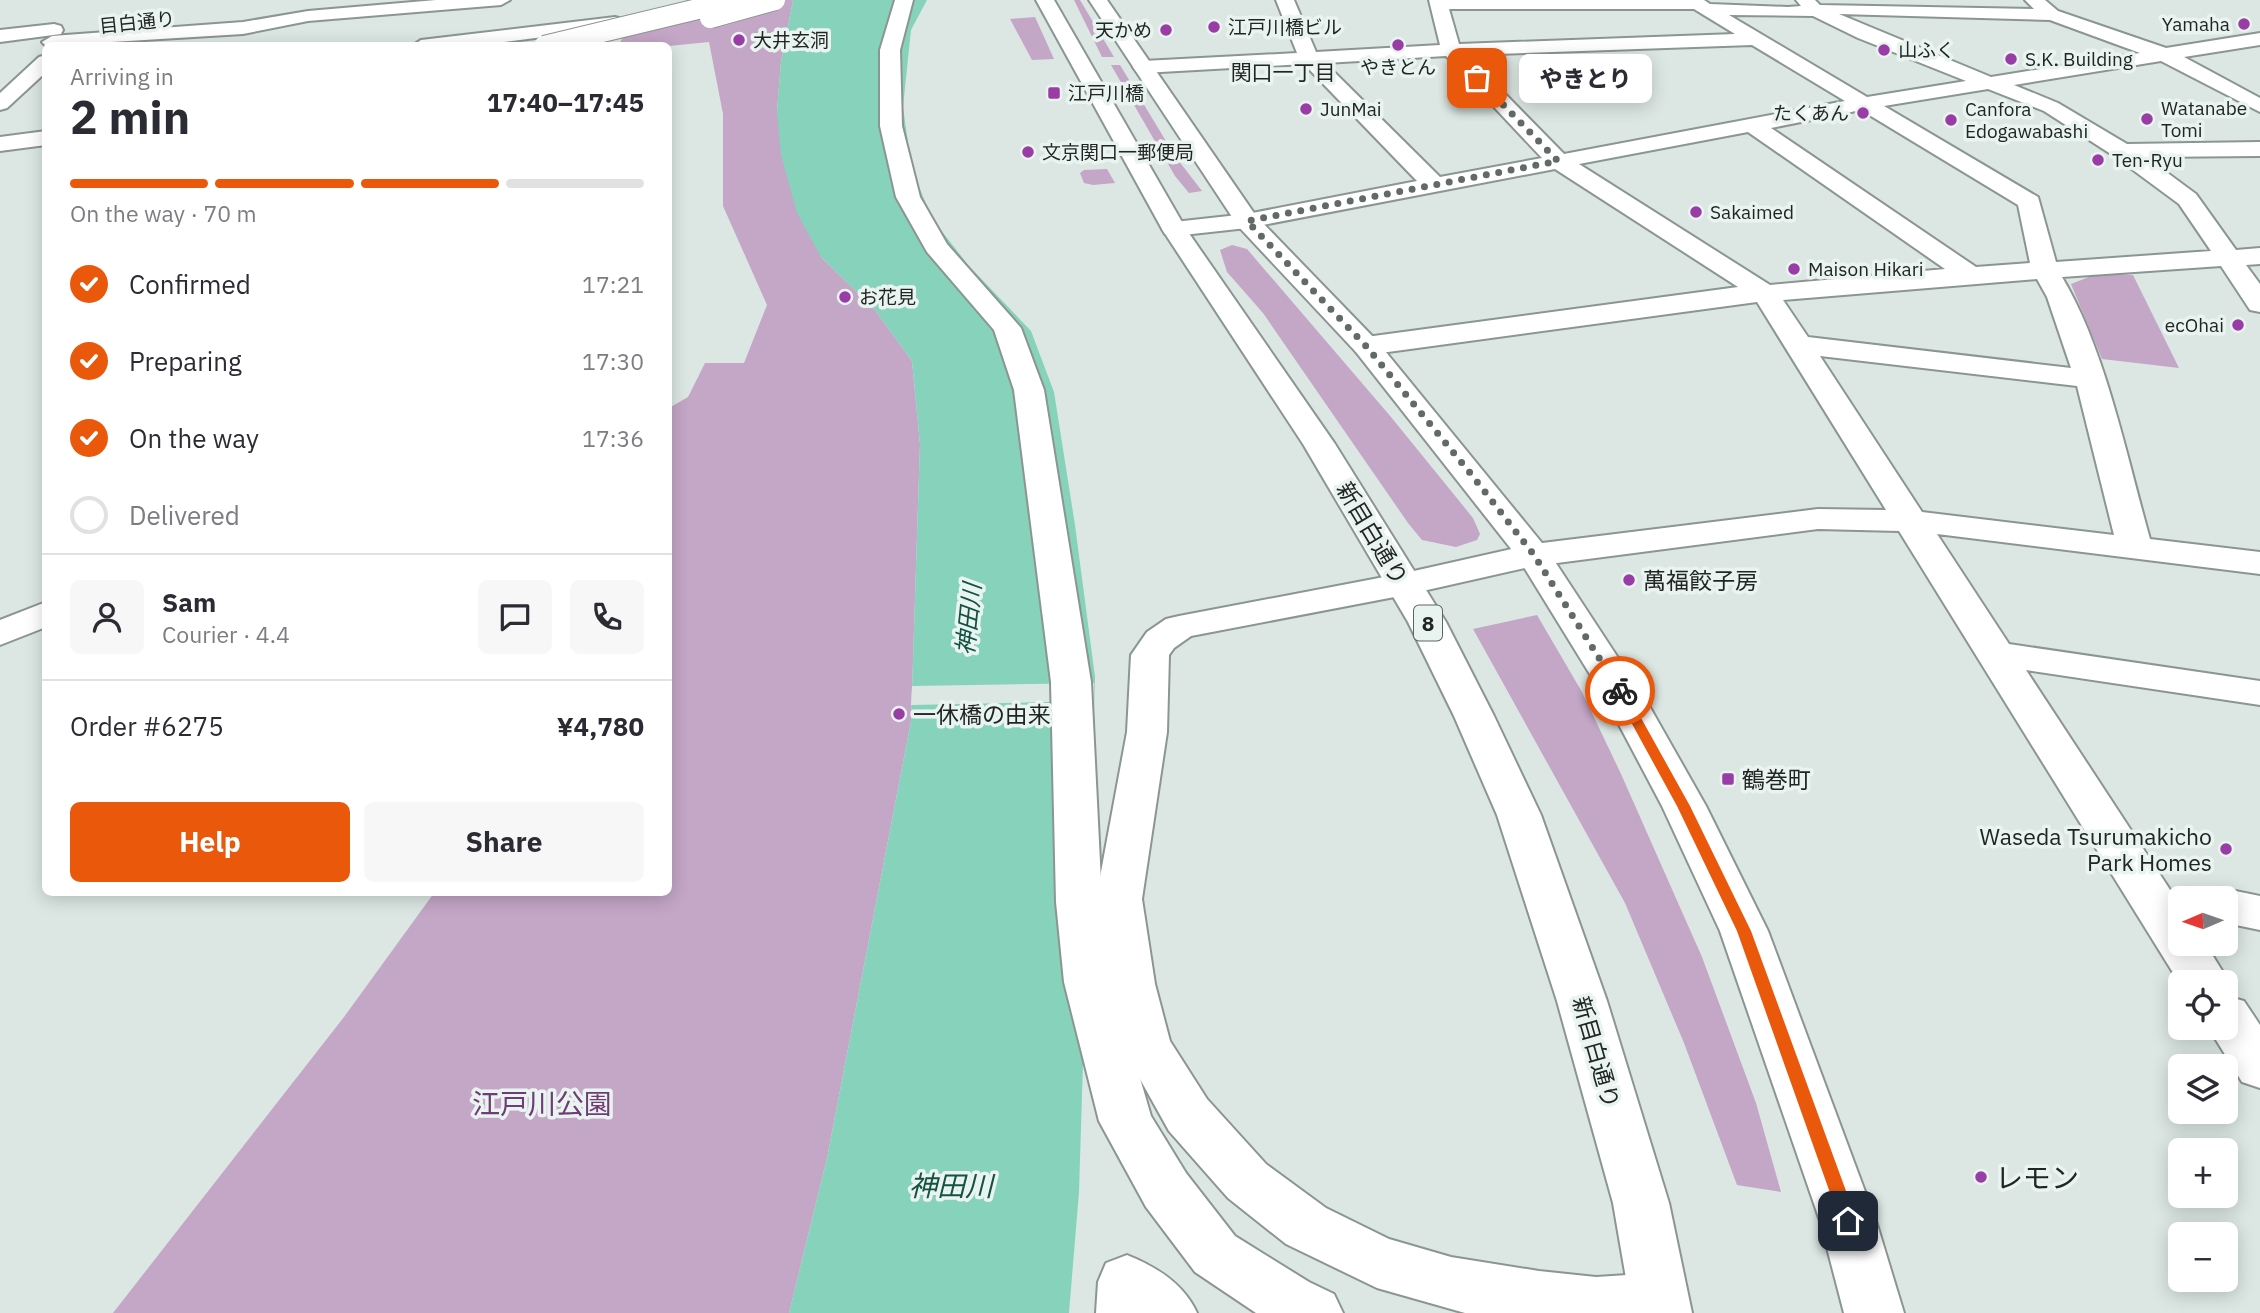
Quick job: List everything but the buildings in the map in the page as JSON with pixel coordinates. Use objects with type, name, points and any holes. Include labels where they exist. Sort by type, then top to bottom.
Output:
[{"type":"main road","name":"目白通り","points":[[71,42],[357,0]]},
{"type":"main road","name":"目白通り","points":[[85,42],[243,28],[307,16],[501,0]]},
{"type":"main road","points":[[603,42],[615,23],[611,0]]},
{"type":"main road","points":[[561,42],[735,0]]},
{"type":"main road","points":[[616,42],[775,0]]},
{"type":"main road","points":[[904,0],[890,50],[891,126],[908,197],[936,247],[1007,328],[1029,390],[1072,682],[1079,902],[1088,982],[1126,1121],[1166,1190],[1215,1254],[1313,1313]]},
{"type":"main road","name":"新目白通り","points":[[1045,0],[1174,229],[1320,444],[1405,584],[1427,622],[1519,815],[1593,1039],[1640,1203],[1660,1306]]},
{"type":"main road","points":[[1098,0],[1247,221],[1366,346],[1534,555],[1627,702],[1684,806],[1744,931],[1848,1221],[1874,1313]]},
{"type":"main road","points":[[1286,0],[1309,58],[1433,184]]},
{"type":"main road","points":[[2034,0],[2059,18]]},
{"type":"main road","points":[[2200,970],[2165,894],[1996,654],[1765,293],[1558,161],[1451,50],[1438,2],[1698,4],[1788,12],[1810,5],[2059,18],[2163,54],[2260,106]]},
{"type":"main road","points":[[1698,4],[2029,202],[2045,270],[2061,297],[2090,379],[2135,549]]},
{"type":"main road","points":[[1810,5],[1898,47],[2051,107],[2122,151],[2188,199],[2260,304]]},
{"type":"main road","points":[[1998,31],[2059,18]]},
{"type":"main road","points":[[455,42],[615,23]]},
{"type":"main road","points":[[0,36],[42,43]]},
{"type":"main road","points":[[1143,67],[1451,50],[1754,39]]},
{"type":"main road","points":[[1174,229],[1247,221],[1866,103],[2260,39]]},
{"type":"main road","points":[[1898,47],[1930,42]]},
{"type":"main road","points":[[0,48],[42,46]]},
{"type":"main road","points":[[0,104],[42,55]]},
{"type":"main road","points":[[1751,124],[1971,275]]},
{"type":"main road","points":[[0,131],[42,126]]},
{"type":"main road","points":[[0,144],[42,139]]},
{"type":"main road","points":[[2122,151],[2260,149]]},
{"type":"main road","points":[[1366,346],[1765,293],[1971,275],[2260,256]]},
{"type":"main road","points":[[1799,345],[2090,379]]},
{"type":"main road","points":[[1660,1306],[1596,1304],[1539,1298],[1451,1284],[1377,1262],[1306,1226],[1247,1181],[1188,1115],[1146,1045],[1131,984],[1119,899],[1147,732],[1150,655],[1160,640],[1179,628],[1405,584],[1534,555],[1818,519],[1911,521],[2260,563]]},
{"type":"main road","points":[[0,634],[42,615]]},
{"type":"main road","points":[[1996,654],[2260,694]]},
{"type":"main road","points":[[2238,908],[2260,912]]},
{"type":"main road","points":[[2238,1033],[2260,1067]]},
{"type":"main road","points":[[1126,1313],[1127,1282],[1167,1313]]},
{"type":"green space","name":"江戸川公園","points":[[687,0],[793,0],[781,62],[777,111],[821,257],[875,310],[912,361],[920,444],[911,721],[827,1158],[789,1313],[113,1313],[344,1017],[432,896],[672,896],[672,406],[688,397],[705,363],[744,363],[767,305],[723,206],[723,114],[709,42],[672,46],[672,42],[620,42],[624,34]]},
{"type":"green space","points":[[1074,0],[1080,0],[1114,57],[1102,57]]},
{"type":"green space","points":[[1035,17],[1054,59],[1032,60],[1010,19]]},
{"type":"green space","points":[[1111,65],[1120,65],[1175,156],[1202,191],[1189,193],[1175,176]]},
{"type":"green space","points":[[1107,169],[1115,183],[1084,183],[1080,173],[1084,170]]},
{"type":"green space","points":[[1232,245],[1247,249],[1391,417],[1473,518],[1480,534],[1477,540],[1456,547],[1422,540],[1263,313],[1227,272],[1220,250]]},
{"type":"green space","points":[[2099,273],[2133,275],[2179,368],[2102,359],[2071,284]]},
{"type":"green space","points":[[1537,615],[1582,692],[1702,957],[1756,1103],[1781,1192],[1737,1185],[1684,1043],[1625,903],[1473,629]]},
{"type":"water","name":"神田川","points":[[793,0],[927,0],[911,30],[903,107],[912,171],[933,220],[969,266],[1031,331],[1054,392],[1095,677],[1079,1192],[1069,1313],[789,1313],[827,1158],[911,721],[920,444],[912,361],[875,310],[821,257],[797,213],[781,155],[777,111],[781,62]]},
{"type":"pier","points":[[1094,683],[1094,701],[911,705],[912,686]]},
{"type":"way so far","points":[[1477,78],[1558,161],[1247,221],[1366,346],[1471,474],[1534,555],[1620,691]]},
{"type":"place","name":"Yamaha","points":[[2244,24]]},
{"type":"place","name":"江戸川橋ビル","points":[[1214,27]]},
{"type":"place","name":"天かめ","points":[[1166,30]]},
{"type":"place","name":"大井玄洞","points":[[739,40]]},
{"type":"place","name":"やきとん","points":[[1398,45]]},
{"type":"place","name":"山ふく","points":[[1884,50]]},
{"type":"place","name":"S.K. Building","points":[[2011,59]]},
{"type":"place","name":"やきとり","points":[[1477,78]]},
{"type":"place","name":"江戸川橋","points":[[1054,93]]},
{"type":"place","name":"JunMai","points":[[1306,109]]},
{"type":"place","name":"たくあん","points":[[1863,113]]},
{"type":"place","name":"Watanabe Tomi","points":[[2147,119]]},
{"type":"place","name":"Canfora Edogawabashi","points":[[1951,120]]},
{"type":"place","name":"文京関口一郵便局","points":[[1028,152]]},
{"type":"place","name":"Ten-Ryu","points":[[2098,160]]},
{"type":"place","name":"Sakaimed","points":[[1696,212]]},
{"type":"place","name":"Maison Hikari","points":[[1794,269]]},
{"type":"place","name":"お花見","points":[[845,297]]},
{"type":"place","name":"ecOhai","points":[[2238,325]]},
{"type":"place","name":"萬福餃子房","points":[[1629,580]]},
{"type":"place","name":"一休橋の由来","points":[[899,714]]},
{"type":"place","name":"鶴巻町","points":[[1728,779]]},
{"type":"place","name":"Waseda Tsurumakicho Park Homes","points":[[2226,849]]},
{"type":"place","name":"レモン","points":[[1981,1177]]},
{"type":"district","name":"関口一丁目","points":[[1283,72]]},
{"type":"route","points":[[1620,691],[1684,806],[1744,931],[1848,1221]]}]
